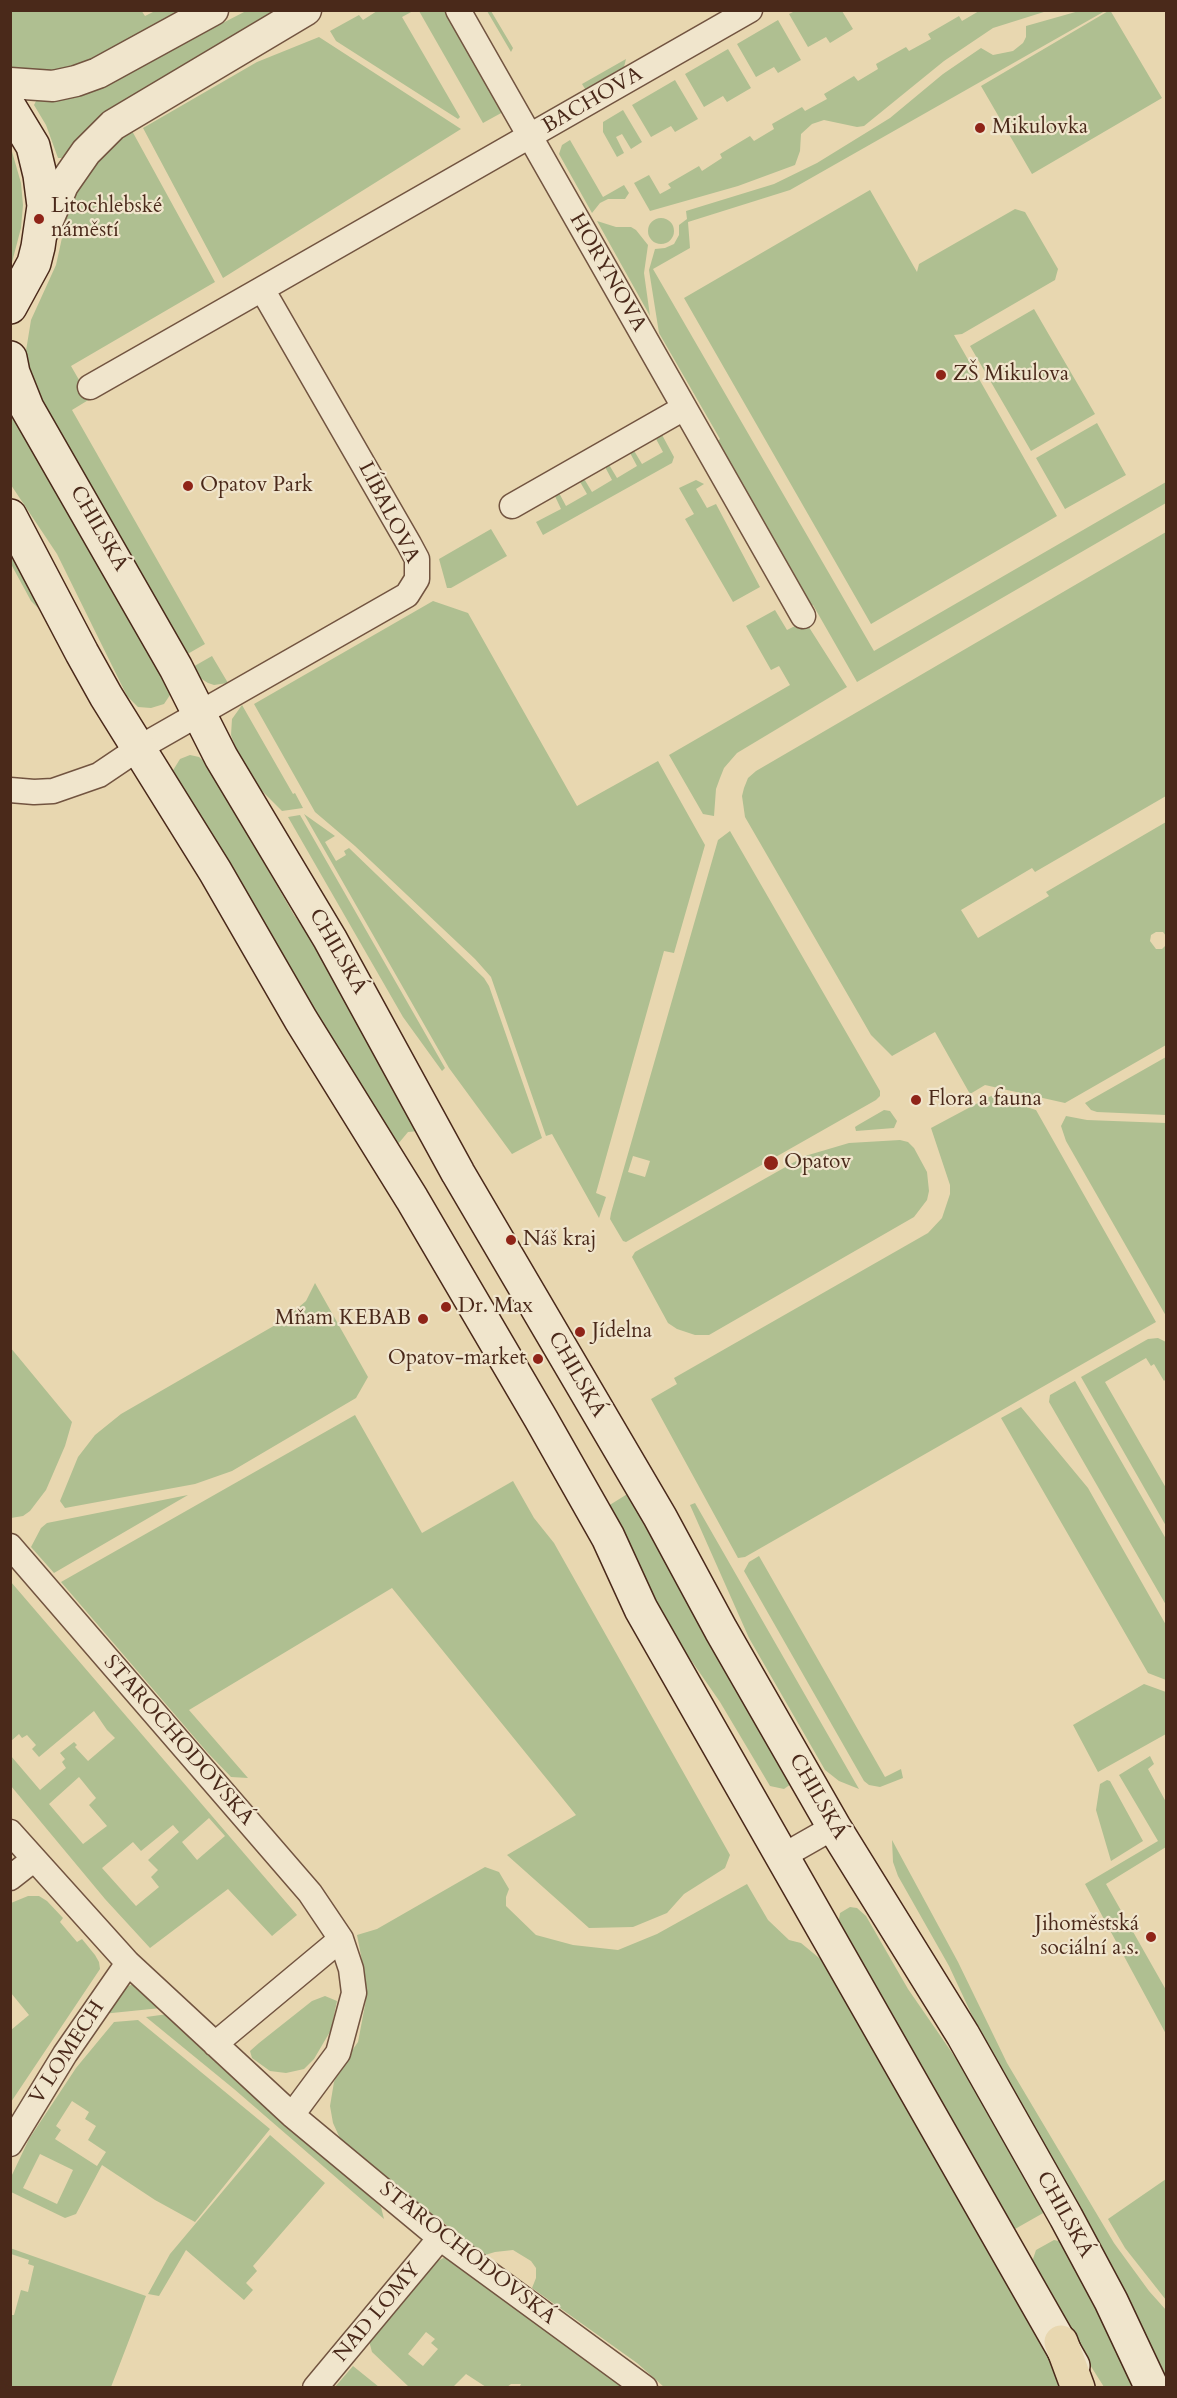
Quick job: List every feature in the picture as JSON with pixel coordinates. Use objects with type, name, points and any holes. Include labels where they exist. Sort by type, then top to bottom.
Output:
[{"type":"highway","points":[[1061,2342],[1078,2388]]},
{"type":"main road","points":[[10,108],[33,146],[44,206],[39,247],[12,310]]},
{"type":"main road","name":"CHILSKÁ","points":[[10,358],[13,373],[27,408],[165,648],[221,757],[330,939],[458,1173],[660,1517],[726,1640],[834,1827],[986,2076],[1111,2301],[1152,2388]]},
{"type":"main road","points":[[10,516],[81,653],[215,872],[301,1020],[412,1199],[541,1419],[608,1537],[641,1609],[1061,2342],[1084,2388]]},
{"type":"street","points":[[10,83],[52,86],[76,81],[98,73],[213,10]]},
{"type":"street","points":[[39,247],[51,210],[63,185],[86,152],[113,125],[306,10]]},
{"type":"street","name":"BACHOVA","points":[[458,10],[530,137],[750,10]]},
{"type":"street","points":[[90,387],[530,137]]},
{"type":"street","name":"HORYNOVA","points":[[530,137],[803,616]]},
{"type":"street","name":"LÍBALOVA","points":[[10,790],[53,791],[89,780],[139,748],[407,595],[414,587],[418,571],[417,560],[409,544],[262,289]]},
{"type":"street","points":[[512,506],[684,408]]},
{"type":"street","name":"STAROCHODOVSKÁ","points":[[10,1546],[310,1893],[340,1939],[351,1969],[354,1993],[338,2053],[292,2115]]},
{"type":"street","points":[[783,1856],[834,1827]]},
{"type":"street","name":"STAROCHODOVSKÁ","points":[[10,1832],[128,1963],[292,2115],[440,2238],[645,2388]]},
{"type":"street","points":[[10,1878],[33,1860]]},
{"type":"street","points":[[215,2044],[340,1939]]},
{"type":"street","name":"V LOMECH","points":[[10,2144],[65,2054],[128,1963]]},
{"type":"street","name":"NAD LOMY","points":[[315,2388],[440,2238]]},
{"type":"green space","points":[[141,10],[145,16],[155,11],[189,11],[91,61],[56,72],[11,68],[11,11]]},
{"type":"green space","points":[[1110,10],[1162,98],[1032,174],[981,86]]},
{"type":"green space","points":[[246,11],[281,11],[65,158],[58,158],[46,125],[34,105],[37,99],[116,78]]},
{"type":"green space","points":[[377,11],[413,11],[402,17],[460,117],[458,119],[336,41],[330,31],[359,15],[363,20]]},
{"type":"green space","points":[[419,11],[446,11],[503,112],[483,123]]},
{"type":"green space","points":[[487,11],[491,11],[513,48],[511,52]]},
{"type":"green space","points":[[795,11],[842,11],[853,29],[830,43],[826,37],[808,47],[789,14]]},
{"type":"green space","points":[[979,11],[1047,11],[993,28],[944,61],[864,126],[857,127],[824,120],[812,124],[801,134],[800,151],[795,165],[738,186],[650,211],[634,183],[649,175],[660,194],[671,188],[668,184],[699,166],[702,171],[722,158],[720,154],[750,136],[754,141],[774,129],[772,124],[802,107],[805,111],[827,99],[824,94],[854,76],[858,81],[878,69],[876,64],[906,47],[909,51],[931,39],[928,34],[959,16],[962,21]]},
{"type":"green space","points":[[1079,11],[1105,11],[790,190],[688,222],[690,248],[653,269],[874,651],[1166,482],[1166,503],[857,682],[813,605],[809,606],[716,442],[720,439],[659,333],[649,270],[655,249],[674,244],[679,235],[679,225],[687,219],[686,211],[774,184],[817,163],[890,118],[943,74],[981,48],[993,55],[1013,51],[1023,43],[1026,37],[1026,26]]},
{"type":"green space","points":[[778,20],[801,60],[778,73],[774,67],[756,77],[737,44]]},
{"type":"green space","points":[[319,37],[461,129],[223,278],[143,128],[257,62]]},
{"type":"green space","points":[[728,49],[751,88],[727,102],[723,96],[704,107],[685,74]]},
{"type":"green space","points":[[626,59],[623,71],[587,92],[582,84]]},
{"type":"green space","points":[[675,80],[698,119],[675,132],[671,126],[651,137],[632,105]]},
{"type":"green space","points":[[623,110],[642,142],[631,149],[622,134],[616,137],[624,153],[617,157],[603,132],[603,122]]},
{"type":"green space","points":[[131,129],[215,282],[71,366],[90,399],[72,410],[205,644],[184,656],[37,396],[25,357],[31,320],[56,265],[67,215],[75,193],[101,155]]},
{"type":"green space","points":[[570,140],[603,197],[624,185],[629,193],[625,199],[608,199],[600,203],[592,213],[559,154],[562,145]]},
{"type":"green space","points":[[11,148],[21,183],[23,205],[21,228],[11,266]]},
{"type":"green space","points":[[870,190],[917,272],[919,264],[1015,209],[1025,212],[1058,269],[1055,280],[962,334],[954,335],[1057,516],[871,624],[684,298]]},
{"type":"green space","points":[[661,218],[670,222],[674,231],[670,240],[661,244],[652,240],[648,231],[652,222]]},
{"type":"green space","points":[[597,221],[616,227],[631,227],[648,245],[644,273],[650,316]]},
{"type":"green space","points":[[1034,309],[1095,414],[1031,451],[970,346]]},
{"type":"green space","points":[[10,408],[172,692],[164,704],[151,708],[138,707],[127,696],[57,554],[11,485]]},
{"type":"green space","points":[[1097,423],[1126,475],[1065,509],[1036,458]]},
{"type":"green space","points":[[661,433],[674,457],[672,463],[543,535],[536,522],[561,509],[554,494],[558,491],[566,506],[587,494],[579,480],[583,477],[592,492],[612,480],[604,465],[608,463],[617,478],[637,466],[629,451],[633,449],[642,464],[663,452],[655,437]]},
{"type":"green space","points":[[696,480],[704,484],[696,489],[707,508],[716,504],[760,587],[733,602],[685,519],[694,514],[679,488]]},
{"type":"green space","points":[[491,529],[507,556],[451,588],[447,588],[439,559]]},
{"type":"green space","points":[[1166,532],[1166,796],[1035,872],[1032,868],[961,910],[978,938],[1049,896],[1046,892],[1166,822],[1166,936],[1163,932],[1156,932],[1151,935],[1150,941],[1156,949],[1162,949],[1166,945],[1166,1045],[1065,1103],[985,1085],[970,1094],[935,1032],[892,1056],[871,1035],[745,817],[742,796],[744,788],[748,778],[756,771]]},
{"type":"green space","points":[[10,548],[39,609],[31,601],[11,564]]},
{"type":"green space","points":[[433,601],[468,613],[577,806],[658,761],[705,845],[674,953],[664,951],[596,1193],[606,1197],[599,1218],[552,1134],[546,1136],[491,977],[475,959],[355,846],[315,812],[254,704]]},
{"type":"green space","points":[[775,610],[787,630],[805,621],[847,687],[737,753],[724,768],[720,778],[716,789],[714,816],[703,814],[669,755],[790,685],[779,666],[771,670],[746,626]]},
{"type":"green space","points":[[212,656],[228,683],[214,685],[208,683],[197,676],[191,668]]},
{"type":"green space","points":[[242,705],[303,808],[282,811],[257,786],[231,735],[232,719]]},
{"type":"green space","points":[[190,755],[199,757],[207,764],[294,915],[333,968],[419,1131],[408,1132],[398,1144],[380,1129],[172,772],[180,759]]},
{"type":"green space","points":[[304,814],[335,836],[325,842],[336,861],[346,855],[344,851],[349,848],[484,978],[489,986],[542,1138],[512,1154],[449,1068]]},
{"type":"green space","points":[[300,815],[445,1068],[442,1071],[403,1017],[288,817]]},
{"type":"green space","points":[[730,831],[880,1091],[880,1096],[626,1242],[623,1241],[610,1219],[611,1213],[718,840]],"holes":[[[633,1156],[650,1161],[645,1177],[628,1172]]]},
{"type":"green space","points":[[1166,1057],[1166,1115],[1097,1112],[1091,1110],[1085,1103]]},
{"type":"green space","points":[[991,1096],[1036,1110],[1156,1322],[745,1557],[738,1558],[651,1399],[677,1384],[674,1378],[928,1233],[942,1218],[950,1194],[950,1185],[931,1128]]},
{"type":"green space","points":[[884,1110],[890,1111],[897,1121],[894,1128],[856,1131],[855,1127]]},
{"type":"green space","points":[[1066,1116],[1087,1120],[1166,1123],[1166,1316],[1066,1141],[1061,1126]]},
{"type":"green space","points":[[900,1140],[908,1142],[914,1148],[927,1172],[929,1191],[927,1200],[914,1217],[709,1335],[695,1335],[677,1329],[668,1323],[632,1257],[635,1252],[805,1156],[849,1143]]},
{"type":"green space","points":[[315,1283],[368,1377],[356,1398],[232,1471],[195,1484],[65,1508],[60,1501],[78,1457],[95,1435],[121,1414],[284,1320],[306,1301]]},
{"type":"green space","points":[[1158,1338],[1166,1342],[1166,1379],[1164,1381],[1154,1364],[1151,1366],[1146,1358],[1105,1382],[1166,1488],[1166,1526],[1081,1377],[1148,1339]]},
{"type":"green space","points":[[10,1347],[72,1422],[65,1446],[46,1490],[30,1511],[23,1516],[11,1518]]},
{"type":"green space","points":[[1075,1381],[1166,1539],[1166,1605],[1049,1402],[1050,1395]]},
{"type":"green space","points":[[1021,1407],[1088,1488],[1166,1625],[1166,1680],[1148,1673],[1001,1418]]},
{"type":"green space","points":[[355,1415],[422,1533],[513,1481],[534,1518],[554,1543],[730,1855],[725,1868],[684,1894],[667,1913],[633,1927],[589,1928],[507,1855],[576,1815],[392,1588],[189,1710],[248,1778],[231,1777],[207,1752],[61,1582]]},
{"type":"green space","points":[[629,1493],[791,1784],[784,1789],[770,1786],[720,1702],[655,1608],[600,1511]]},
{"type":"green space","points":[[188,1495],[54,1573],[31,1547],[41,1528],[47,1523]]},
{"type":"green space","points":[[695,1503],[859,1789],[839,1781],[825,1770],[749,1638],[690,1505]]},
{"type":"green space","points":[[759,1556],[885,1777],[901,1769],[903,1778],[880,1787],[869,1785],[864,1781],[744,1571],[749,1562]]},
{"type":"green space","points":[[11,1582],[297,1915],[272,1936],[228,1889],[150,1948],[105,1899],[11,1786],[11,1756],[40,1790],[66,1768],[62,1762],[65,1759],[60,1753],[74,1742],[77,1745],[75,1747],[88,1761],[115,1738],[94,1711],[39,1757],[32,1749],[36,1745],[27,1735],[22,1738],[19,1734],[11,1741]],"holes":[[[79,1777],[96,1798],[89,1805],[107,1826],[83,1844],[49,1804]],[[209,1818],[225,1836],[197,1860],[182,1842]],[[173,1825],[179,1832],[148,1860],[158,1870],[151,1877],[159,1887],[136,1906],[102,1868],[133,1842],[141,1851]]]},
{"type":"green space","points":[[1144,1684],[1166,1692],[1166,1734],[1098,1772],[1073,1725]]},
{"type":"green space","points":[[1150,1756],[1154,1764],[1148,1769],[1166,1802],[1166,1847],[1106,1884],[1166,1990],[1166,2034],[1085,1884],[1158,1841],[1119,1775]]},
{"type":"green space","points":[[1107,1780],[1110,1781],[1143,1841],[1111,1861],[1096,1810],[1100,1784]]},
{"type":"green space","points":[[892,1840],[958,1962],[1007,2063],[1114,2243],[1166,2310],[1166,2383],[997,2069],[949,1966],[898,1876],[893,1862]]},
{"type":"green space","points":[[485,1867],[499,1872],[509,1889],[506,1906],[536,1935],[573,1945],[618,1950],[657,1934],[747,1884],[768,1920],[789,1940],[801,1943],[830,1967],[1036,2326],[1065,2387],[664,2387],[637,2363],[532,2288],[536,2278],[536,2268],[531,2261],[513,2250],[485,2255],[343,2145],[333,2123],[330,2106],[334,2082],[340,2068],[358,2042],[366,2000],[365,1976],[357,1935],[377,1929]]},
{"type":"green space","points":[[28,1896],[39,1896],[47,1901],[63,1918],[60,1922],[77,1942],[82,1939],[95,1955],[100,1969],[11,2102],[11,2030],[29,2015],[11,1993],[11,1903]]},
{"type":"green space","points":[[850,1907],[857,1908],[866,1916],[908,1989],[975,2086],[1045,2212],[1015,2229],[1012,2228],[838,1925],[840,1913]]},
{"type":"green space","points":[[134,1984],[161,2008],[102,2014],[125,1987]]},
{"type":"green space","points":[[325,1996],[337,2001],[331,2030],[314,2059],[304,2069],[286,2073],[270,2071],[252,2058],[250,2051],[259,2043],[312,2001]]},
{"type":"green space","points":[[168,2014],[381,2207],[384,2219],[234,2089],[146,2017]]},
{"type":"green space","points":[[138,2020],[270,2129],[195,2222],[155,2200],[102,2165],[76,2214],[65,2218],[11,2192],[11,2177],[29,2139],[76,2068],[114,2022]],"holes":[[[72,2101],[89,2112],[85,2119],[96,2126],[88,2140],[106,2152],[97,2166],[55,2139],[61,2130],[56,2126]],[[40,2154],[73,2170],[57,2204],[23,2188]]]},
{"type":"green space","points":[[270,2135],[325,2183],[253,2266],[257,2271],[246,2283],[253,2290],[244,2300],[186,2250],[159,2296],[148,2294],[170,2254]]},
{"type":"green space","points":[[1166,2179],[1166,2300],[1125,2248],[1108,2219]]},
{"type":"green space","points":[[1054,2240],[1063,2242],[1137,2387],[1104,2387],[1080,2349],[1032,2262],[1036,2250]]},
{"type":"green space","points":[[10,2248],[146,2296],[111,2387],[11,2387],[11,2315],[14,2315],[21,2290],[28,2292],[34,2266],[28,2264],[29,2260],[11,2254]]},
{"type":"green space","points":[[447,2256],[633,2387],[519,2388],[521,2384],[511,2384],[507,2387],[486,2387],[466,2374],[453,2387],[409,2387],[372,2352],[369,2341],[434,2263]],"holes":[[[426,2332],[435,2339],[431,2343],[438,2349],[423,2366],[408,2354]]]},
{"type":"green space","points":[[353,2366],[379,2387],[335,2387]]},
{"type":"place","name":"Mikulovka","points":[[980,128]]},
{"type":"place","name":"Litochlebské náměstí","points":[[39,219]]},
{"type":"place","name":"ZŠ Mikulova","points":[[941,375]]},
{"type":"place","name":"Opatov Park","points":[[188,486]]},
{"type":"place","name":"Flora a fauna","points":[[916,1100]]},
{"type":"place","name":"Opatov","points":[[771,1163]]},
{"type":"place","name":"Náš kraj","points":[[511,1240]]},
{"type":"place","name":"Dr. Max","points":[[446,1307]]},
{"type":"place","name":"Mňam KEBAB","points":[[423,1319]]},
{"type":"place","name":"Jídelna","points":[[580,1332]]},
{"type":"place","name":"Opatov-market","points":[[538,1359]]},
{"type":"place","name":"Jihoměstská sociální a.s.","points":[[1151,1937]]}]
